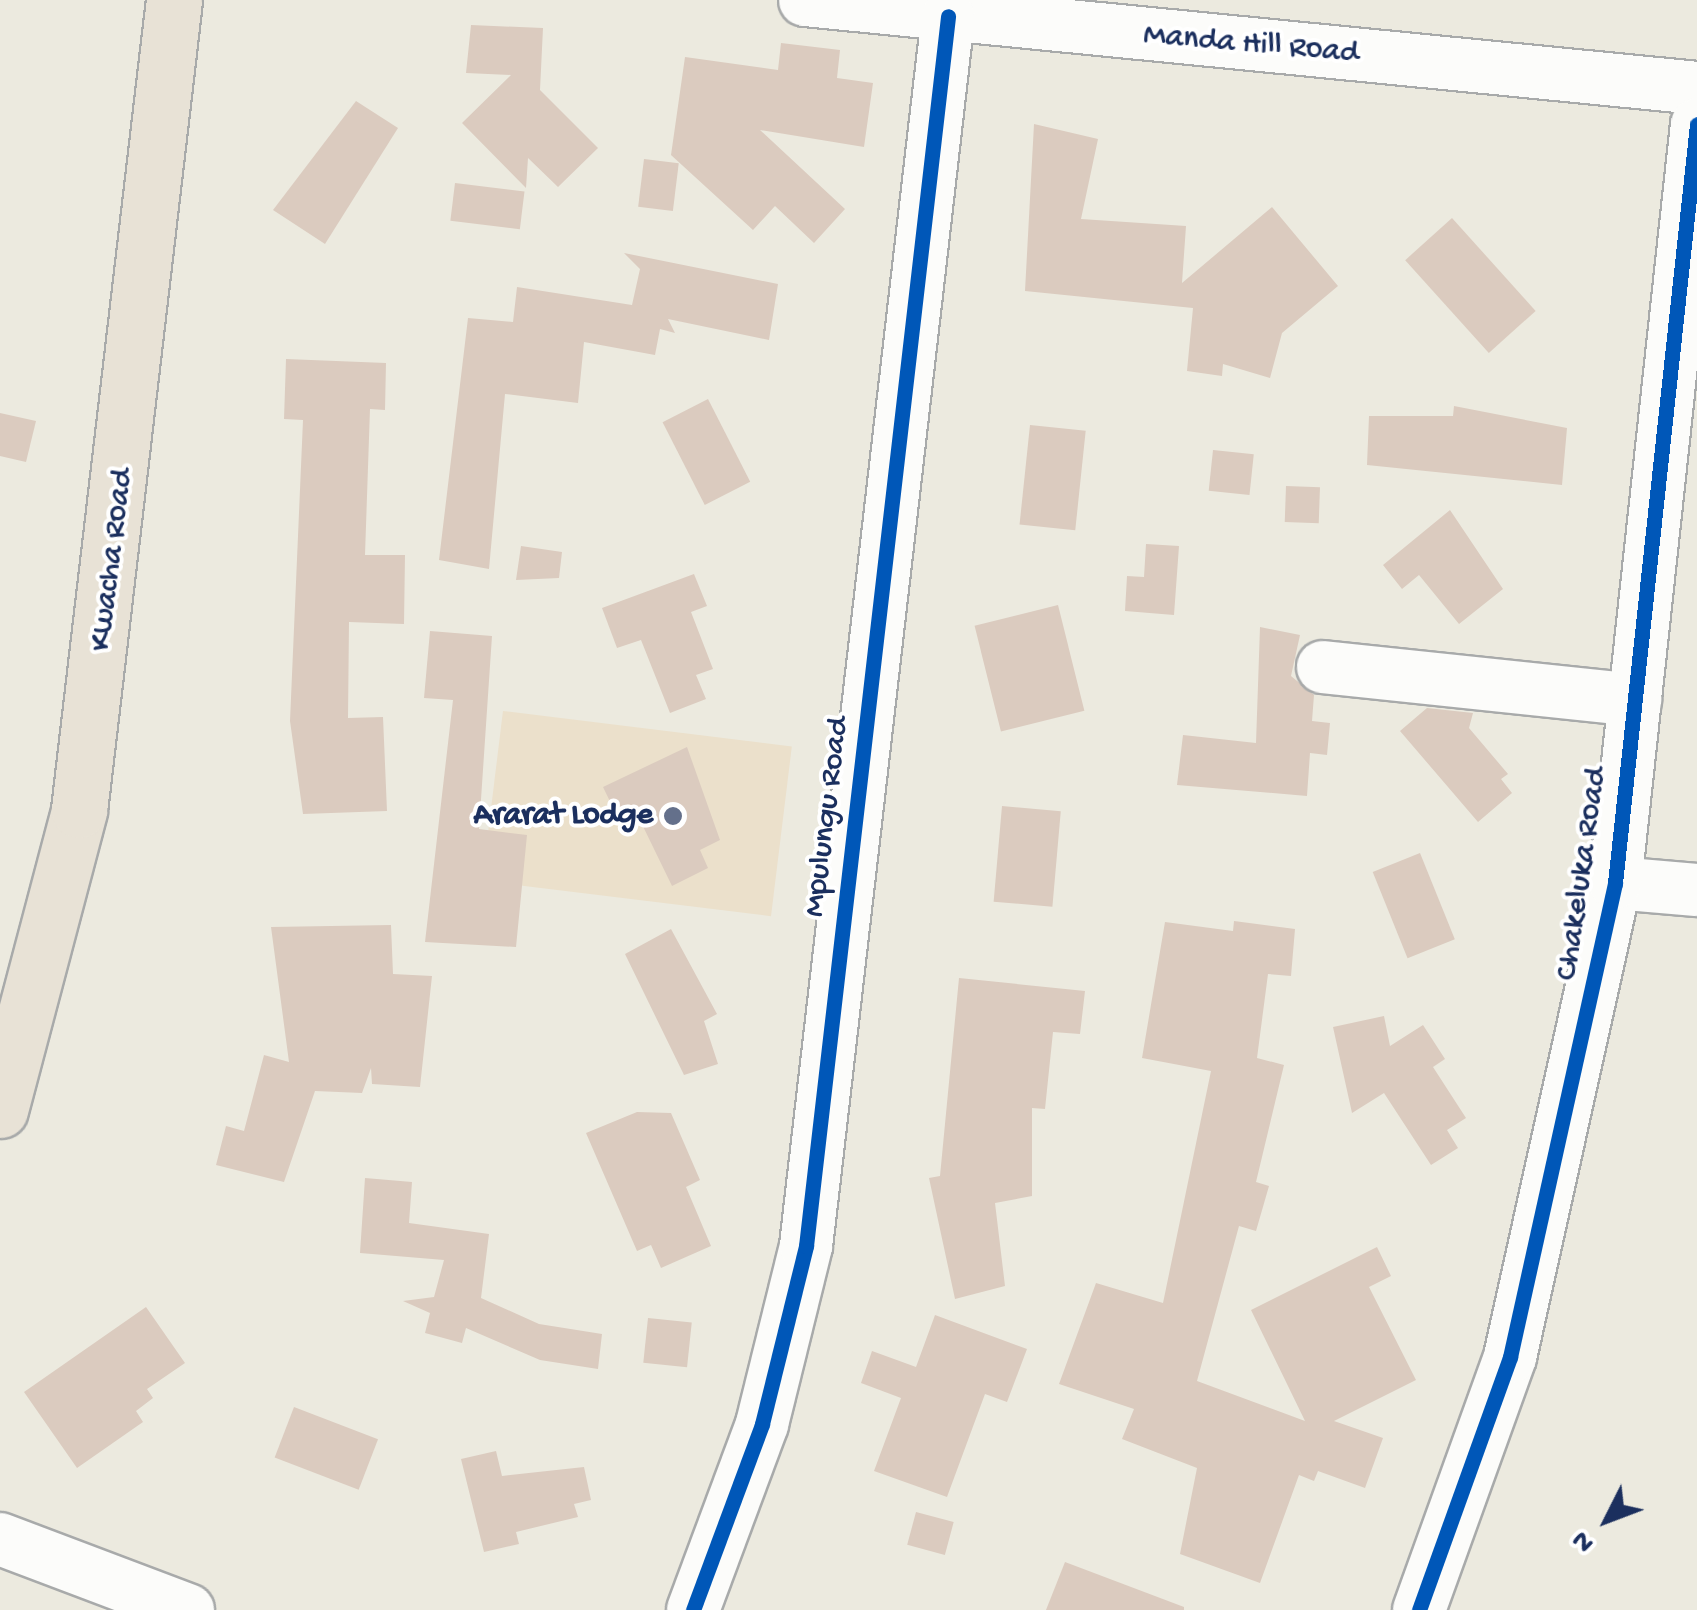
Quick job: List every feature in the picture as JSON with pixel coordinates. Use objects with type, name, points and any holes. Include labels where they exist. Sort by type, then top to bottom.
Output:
[{"type":"main road","name":"Kwacha Road","points":[[0,1110],[79,810],[174,0]]},
{"type":"street","name":"Manda Hill Road","points":[[806,0],[1697,88]]},
{"type":"street","name":"Mpulungu Road","points":[[693,1610],[762,1424],[806,1246],[948,16]]},
{"type":"street","name":"Chakeluka Road","points":[[1419,1610],[1510,1358],[1615,883],[1697,124]]},
{"type":"street","points":[[1323,667],[1634,700]]},
{"type":"street","points":[[1615,883],[1697,890]]},
{"type":"street","points":[[0,1539],[188,1610]]},
{"type":"shaded area","name":"Ararat Lodge","points":[[503,711],[792,746],[771,916],[482,881]]},
{"type":"building","points":[[471,25],[543,28],[540,90],[598,148],[558,187],[528,158],[526,188],[462,123],[511,75],[466,73]]},
{"type":"building","points":[[781,43],[840,50],[837,78],[873,83],[864,147],[760,130],[845,209],[814,243],[775,206],[753,230],[671,155],[685,57],[778,70]]},
{"type":"building","points":[[356,101],[398,128],[325,244],[273,210]]},
{"type":"building","points":[[1034,124],[1098,139],[1081,219],[1186,226],[1182,283],[1272,207],[1338,286],[1282,333],[1270,378],[1223,364],[1222,376],[1187,371],[1193,308],[1025,291]]},
{"type":"building","points":[[644,159],[679,163],[673,211],[638,207]]},
{"type":"building","points":[[455,183],[524,192],[520,229],[450,221]]},
{"type":"building","points":[[1452,218],[1536,311],[1489,353],[1405,260]]},
{"type":"building","points":[[624,253],[778,284],[769,340],[668,319],[675,333],[660,329],[655,355],[584,342],[578,403],[505,394],[489,569],[439,560],[468,318],[513,322],[517,287],[632,305],[640,269]]},
{"type":"building","points":[[286,359],[386,363],[385,410],[370,409],[365,555],[405,555],[404,624],[349,622],[348,718],[383,717],[387,811],[303,814],[290,721],[303,420],[284,419]]},
{"type":"building","points":[[708,399],[750,482],[705,505],[663,422]]},
{"type":"building","points":[[1454,406],[1567,428],[1562,485],[1367,465],[1369,416],[1453,416]]},
{"type":"building","points":[[0,413],[36,421],[26,462],[0,456]]},
{"type":"building","points":[[1030,425],[1086,431],[1075,530],[1020,524]]},
{"type":"building","points":[[1213,450],[1254,454],[1249,495],[1209,491]]},
{"type":"building","points":[[1286,486],[1320,487],[1319,523],[1285,522]]},
{"type":"building","points":[[1450,510],[1503,589],[1459,624],[1419,575],[1402,589],[1383,565]]},
{"type":"building","points":[[1146,544],[1179,546],[1174,615],[1125,611],[1127,576],[1144,577]]},
{"type":"building","points":[[521,546],[562,552],[559,578],[516,580]]},
{"type":"building","points":[[694,574],[707,606],[691,612],[713,669],[696,675],[706,699],[670,713],[641,640],[617,648],[602,608]]},
{"type":"building","points":[[1058,605],[1084,711],[1001,732],[975,626]]},
{"type":"building","points":[[1260,627],[1300,635],[1291,676],[1314,695],[1312,721],[1330,723],[1327,755],[1310,753],[1307,796],[1177,785],[1183,735],[1256,743]]},
{"type":"building","points":[[430,631],[492,636],[479,829],[527,835],[516,947],[425,942],[453,700],[424,698]]},
{"type":"building","points":[[1427,708],[1473,713],[1469,728],[1508,774],[1501,779],[1512,793],[1478,822],[1400,731]]},
{"type":"building","name":"Ararat Lodge","points":[[687,747],[720,840],[700,850],[708,868],[672,886],[636,812],[619,820],[603,787]]},
{"type":"building","points":[[1002,806],[1061,811],[1052,907],[994,902]]},
{"type":"building","points":[[1420,853],[1455,939],[1408,958],[1373,872]]},
{"type":"building","points":[[1234,921],[1295,929],[1291,976],[1268,974],[1257,1058],[1284,1065],[1256,1182],[1269,1186],[1256,1231],[1239,1226],[1197,1381],[1305,1421],[1251,1310],[1377,1247],[1391,1276],[1369,1287],[1416,1380],[1334,1421],[1383,1438],[1365,1488],[1318,1471],[1314,1481],[1299,1475],[1260,1583],[1180,1554],[1197,1468],[1122,1439],[1134,1409],[1059,1384],[1096,1283],[1163,1303],[1211,1071],[1142,1058],[1165,922],[1233,931]]},
{"type":"building","points":[[391,925],[393,974],[432,976],[420,1087],[372,1084],[371,1068],[362,1093],[315,1091],[284,1182],[216,1165],[226,1126],[244,1131],[264,1055],[289,1062],[271,927]]},
{"type":"building","points":[[671,929],[717,1014],[704,1021],[718,1064],[684,1075],[625,954]]},
{"type":"building","points":[[959,978],[1085,991],[1080,1034],[1053,1032],[1045,1109],[1032,1108],[1032,1196],[995,1203],[1005,1286],[955,1299],[929,1178],[940,1176]]},
{"type":"building","points":[[1384,1016],[1390,1046],[1423,1025],[1445,1059],[1433,1067],[1466,1118],[1447,1130],[1458,1148],[1431,1165],[1384,1093],[1352,1113],[1333,1027]]},
{"type":"building","points":[[637,1112],[671,1113],[700,1180],[686,1187],[711,1246],[661,1268],[651,1245],[637,1251],[586,1133]]},
{"type":"building","points":[[365,1178],[412,1182],[409,1223],[489,1234],[481,1298],[539,1324],[602,1334],[598,1369],[540,1360],[466,1328],[462,1343],[425,1333],[430,1313],[403,1301],[434,1297],[444,1260],[360,1253]]},
{"type":"building","points":[[146,1307],[185,1363],[147,1389],[153,1398],[136,1411],[143,1422],[77,1468],[24,1392]]},
{"type":"building","points":[[935,1315],[1027,1349],[1007,1402],[985,1394],[947,1497],[874,1471],[901,1398],[861,1383],[872,1351],[916,1367]]},
{"type":"building","points":[[648,1318],[692,1323],[687,1367],[643,1363]]},
{"type":"building","points":[[294,1407],[378,1439],[359,1490],[275,1457]]},
{"type":"building","points":[[496,1451],[502,1476],[584,1467],[591,1500],[574,1504],[578,1517],[516,1532],[519,1544],[484,1552],[461,1459]]},
{"type":"building","points":[[916,1512],[954,1522],[945,1555],[907,1545]]},
{"type":"building","points":[[1065,1562],[1184,1607],[1184,1610],[1046,1610]]},
{"type":"cycle path","points":[[693,1610],[762,1424],[806,1246],[948,16]]},
{"type":"cycle path","points":[[1419,1610],[1510,1357],[1615,883],[1697,124]]},
{"type":"place","name":"Ararat Lodge","points":[[673,816]]}]
